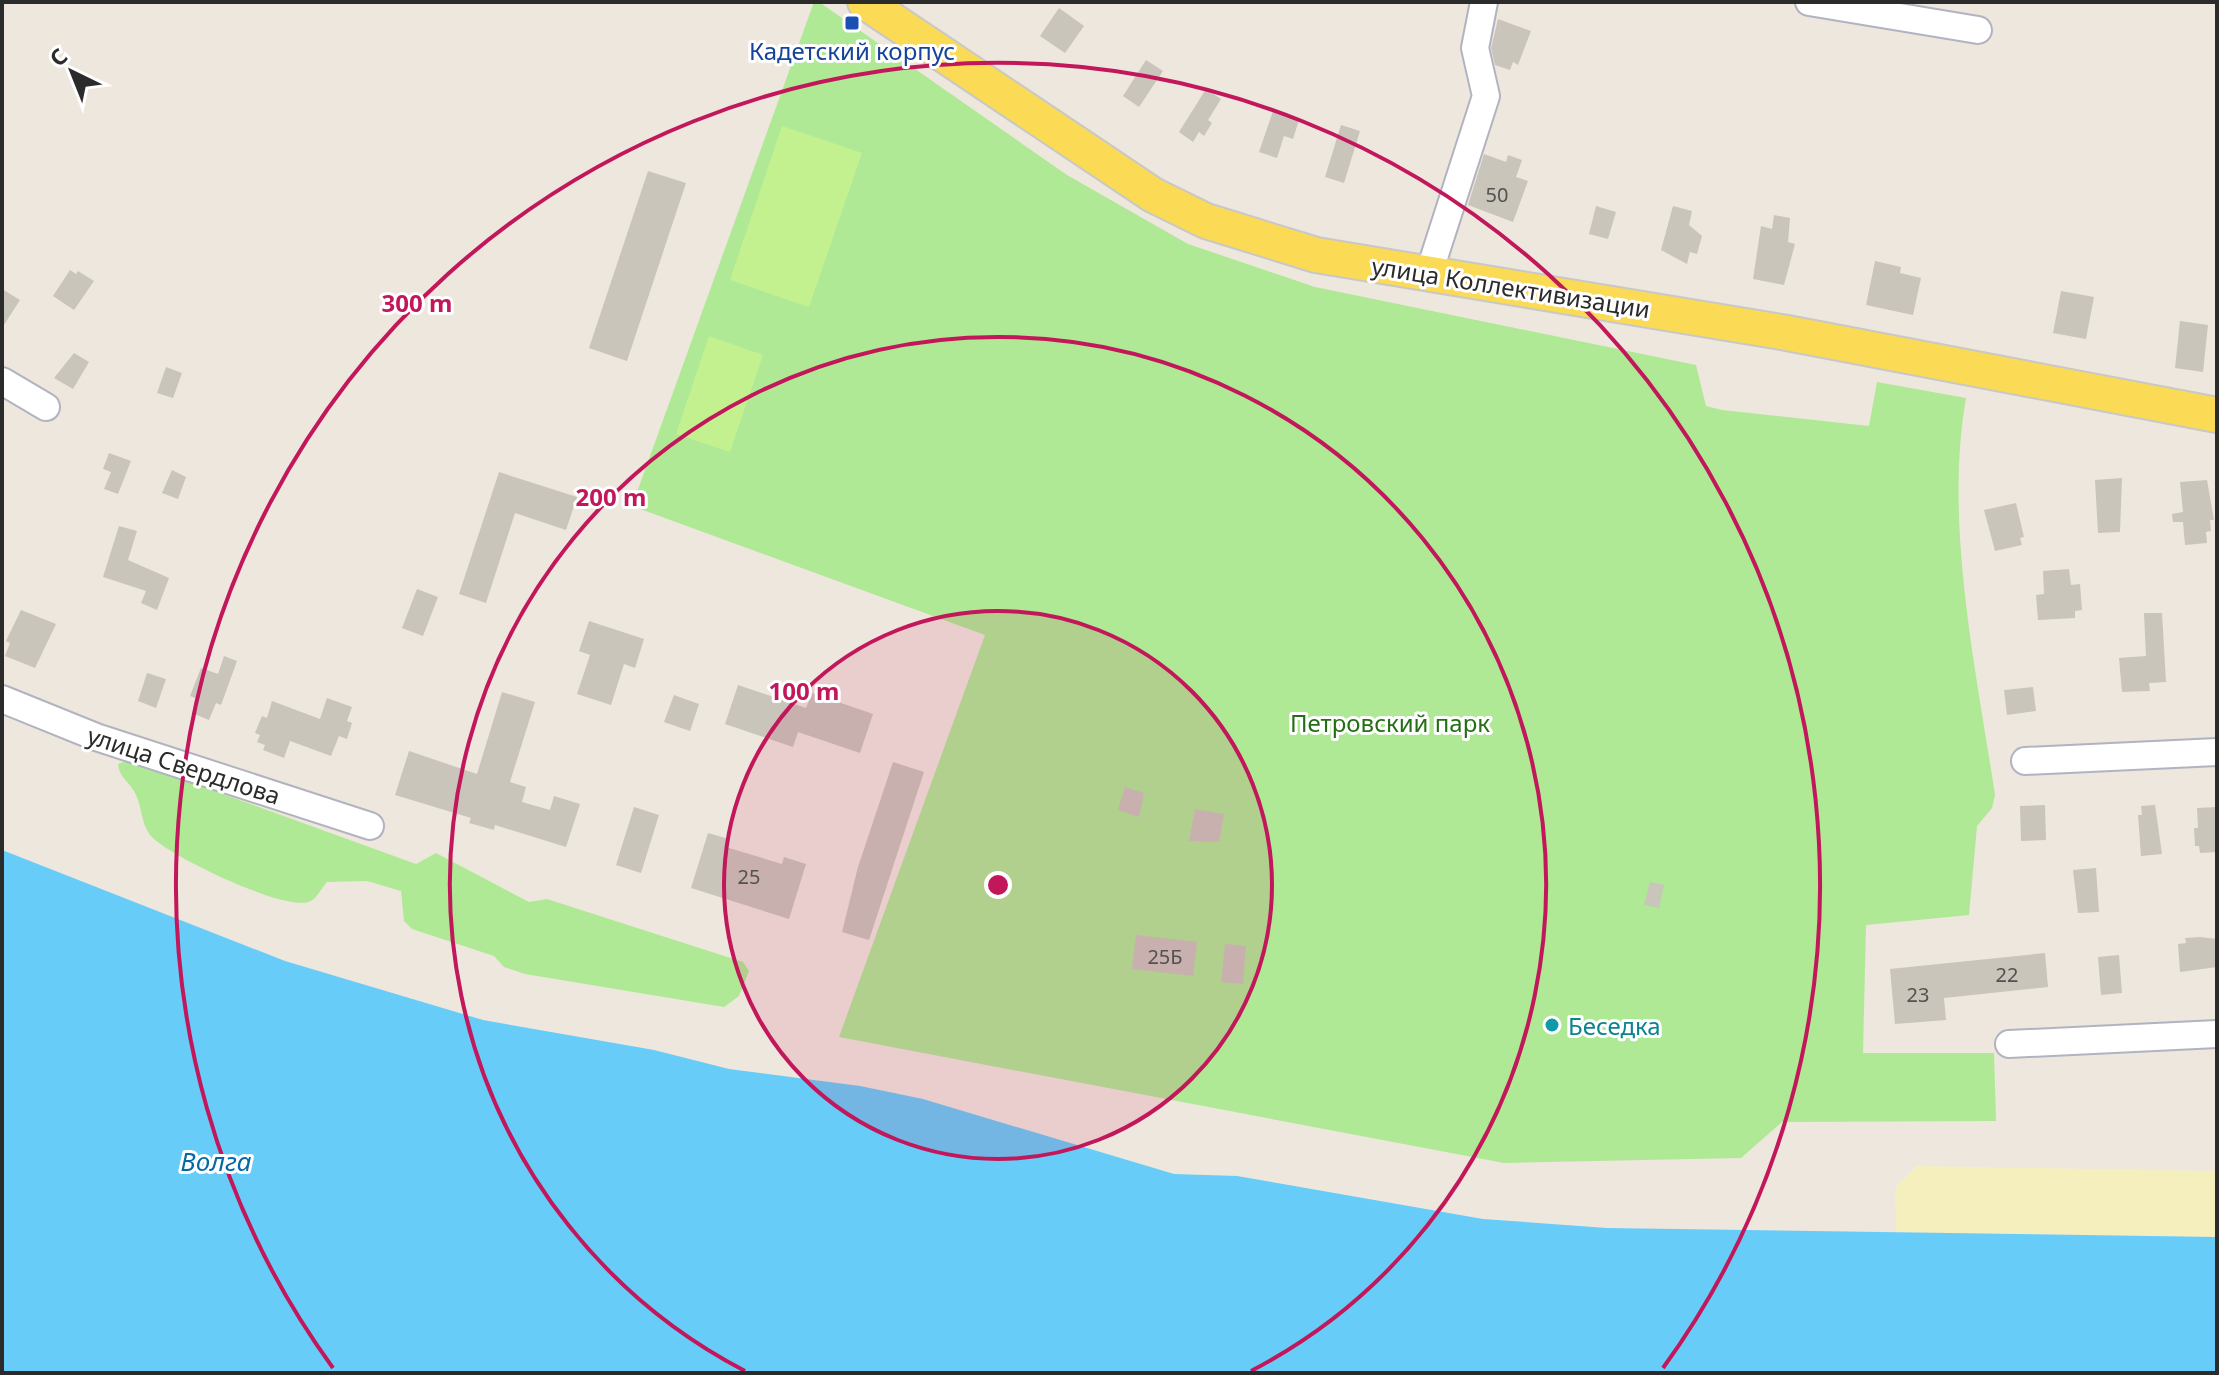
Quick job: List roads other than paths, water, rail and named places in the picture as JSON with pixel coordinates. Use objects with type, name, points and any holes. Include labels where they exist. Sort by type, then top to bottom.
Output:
[{"type":"main road","name":"улица Коллективизации","points":[[865,2],[1105,166],[1206,221],[1316,255],[1787,333],[2217,415]]},
{"type":"street","points":[[1429,273],[1486,96],[1475,48],[1484,2]]},
{"type":"street","points":[[1809,2],[1978,30]]},
{"type":"street","points":[[2,381],[46,407]]},
{"type":"street","name":"улица Свердлова","points":[[2,699],[96,737],[370,826]]},
{"type":"street","points":[[2025,761],[2217,752]]},
{"type":"street","points":[[2009,1044],[2217,1034]]},
{"type":"water","name":"Волга","points":[[2,850],[285,961],[483,1020],[654,1050],[729,1069],[860,1086],[923,1099],[1174,1174],[1237,1176],[1483,1219],[1607,1228],[2217,1237],[2217,1373],[2,1373]]},
{"type":"place","name":"Кадетский корпус","points":[[852,23]]},
{"type":"place","name":"Беседка","points":[[1552,1025]]},
{"type":"park label","name":"Петровский парк","points":[[1390,722]]}]
